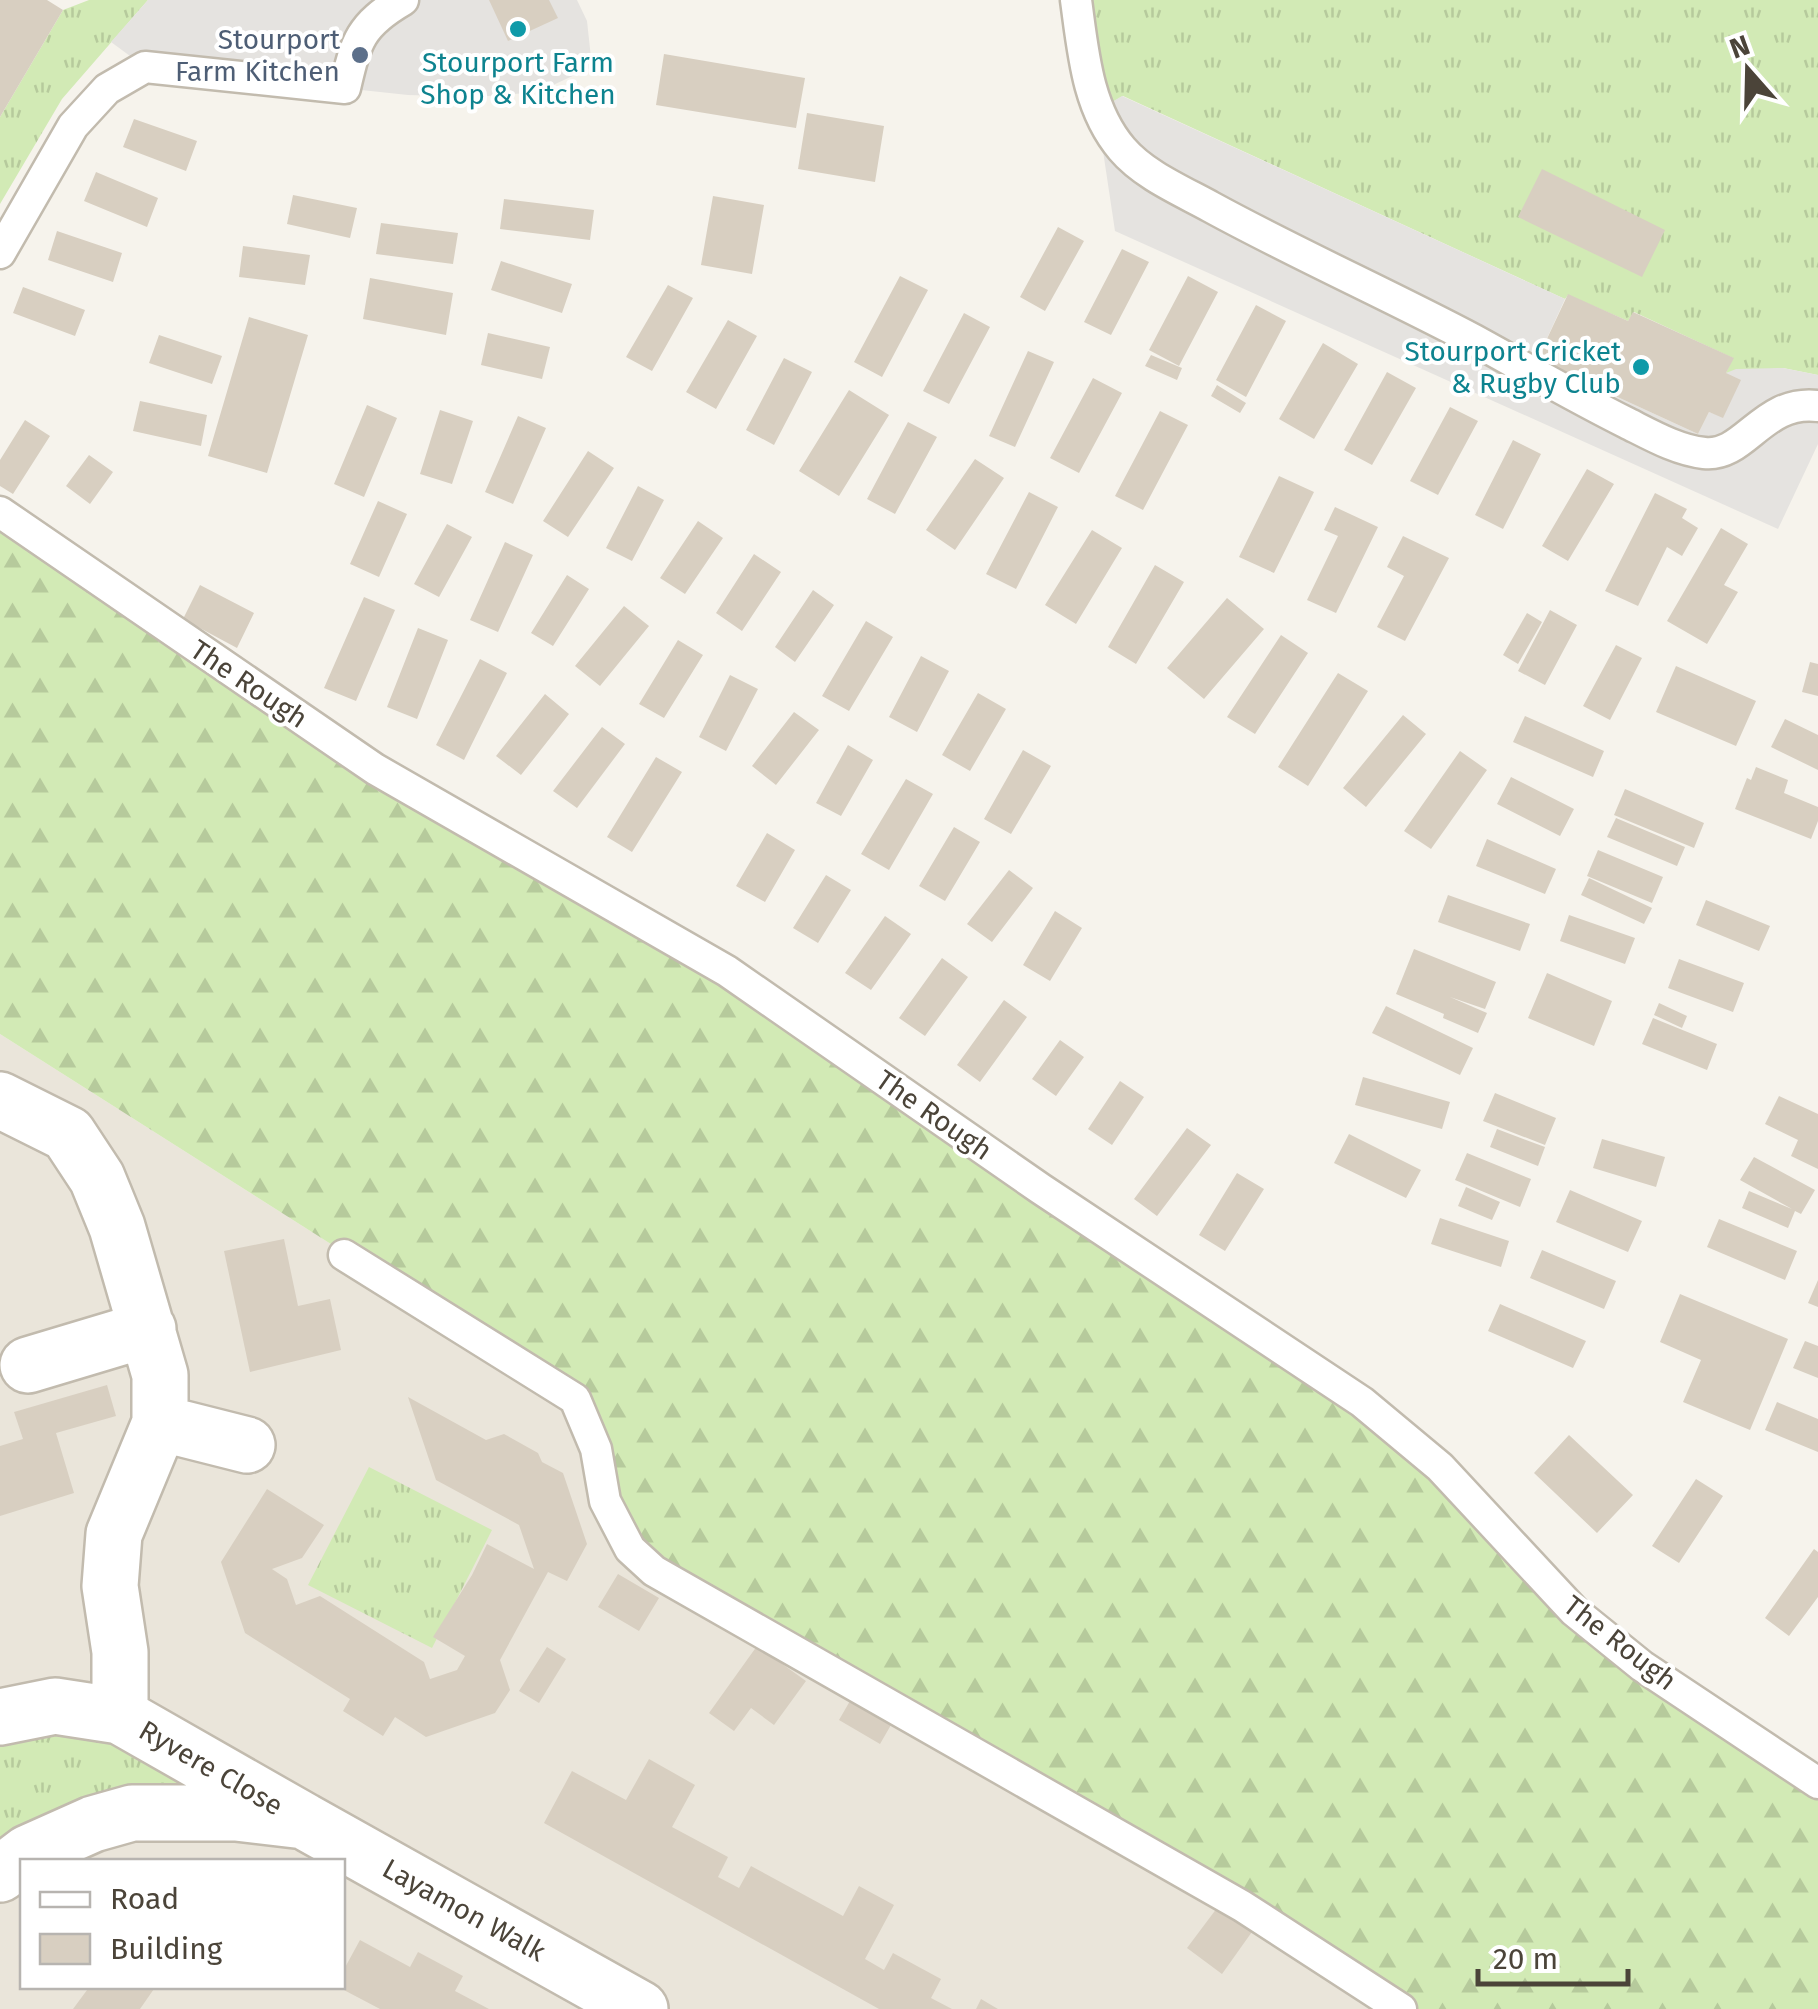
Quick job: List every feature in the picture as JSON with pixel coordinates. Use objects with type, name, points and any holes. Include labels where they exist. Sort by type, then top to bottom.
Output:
[{"type":"street","name":"Ryvere Close","points":[[0,1100],[68,1134],[97,1178],[116,1226],[160,1375],[160,1423],[114,1534],[110,1586],[120,1652],[120,1716],[304,1821]]},
{"type":"street","points":[[28,1364],[148,1328]]},
{"type":"street","points":[[160,1423],[246,1444]]},
{"type":"street","points":[[0,1717],[55,1706],[120,1716]]},
{"type":"street","name":"Layamon Walk","points":[[21,1859],[77,1831],[132,1813],[236,1814],[304,1821],[640,2009]]},
{"type":"lane","points":[[0,252],[73,126],[107,90],[145,66],[346,88],[356,43],[379,14],[404,0]]},
{"type":"lane","points":[[1076,0],[1083,53],[1098,112],[1123,151],[1159,178],[1286,248],[1472,339],[1586,403],[1687,450],[1709,454],[1735,446],[1773,413],[1818,406]]},
{"type":"lane","name":"The Rough","points":[[0,512],[375,770],[727,970],[1040,1189],[1362,1402],[1440,1468],[1574,1611],[1642,1666],[1818,1782]]},
{"type":"lane","points":[[344,1254],[576,1400],[596,1449],[606,1501],[630,1549],[654,1572],[1242,1906],[1402,2009]]},
{"type":"shaded area","name":"Stourport Farm Kitchen","points":[[148,0],[577,0],[587,21],[592,67],[538,92],[477,97],[408,95],[145,67],[111,42]]},
{"type":"shaded area","points":[[1122,96],[1565,299],[1537,360],[1698,434],[1709,412],[1723,417],[1726,373],[1736,369],[1783,368],[1818,375],[1818,444],[1778,529],[1115,231],[1097,111]]},
{"type":"shaded area","points":[[0,1034],[575,1399],[1401,2009],[0,2009]]},
{"type":"green space","points":[[89,0],[148,0],[62,99],[0,204],[0,117],[63,10]]},
{"type":"green space","points":[[1084,0],[1818,0],[1818,375],[1783,368],[1726,373],[1733,358],[1634,312],[1628,321],[1568,295],[1565,299],[1123,96],[1097,111]]},
{"type":"green space","points":[[0,512],[86,573],[727,971],[1363,1402],[1574,1611],[1818,1783],[1818,2009],[1401,2009],[630,1549],[575,1399],[0,1034]]},
{"type":"green space","points":[[369,1467],[492,1530],[432,1648],[308,1585]]},
{"type":"green space","points":[[55,1706],[236,1813],[58,1859],[20,1859],[20,1869],[0,1874],[0,1717]]},
{"type":"building","points":[[0,0],[47,0],[63,10],[0,117]]},
{"type":"building","name":"Stourport Farm Shop & Kitchen","points":[[489,0],[549,0],[558,18],[508,41]]},
{"type":"building","points":[[664,54],[805,78],[796,128],[656,105]]},
{"type":"building","points":[[807,113],[884,126],[875,182],[798,169]]},
{"type":"building","points":[[134,119],[197,141],[186,171],[123,147]]},
{"type":"building","points":[[1542,169],[1665,230],[1642,277],[1518,217]]},
{"type":"building","points":[[96,172],[158,198],[147,227],[84,201]]},
{"type":"building","points":[[293,195],[357,208],[350,238],[287,224]]},
{"type":"building","points":[[713,196],[764,205],[752,274],[701,265]]},
{"type":"building","points":[[504,199],[594,210],[590,240],[500,229]]},
{"type":"building","points":[[381,223],[458,233],[453,264],[376,254]]},
{"type":"building","points":[[1058,227],[1084,241],[1045,311],[1020,297]]},
{"type":"building","points":[[57,231],[122,253],[113,282],[48,260]]},
{"type":"building","points":[[243,246],[310,255],[305,285],[239,277]]},
{"type":"building","points":[[1122,249],[1149,262],[1111,335],[1084,322]]},
{"type":"building","points":[[501,261],[572,284],[562,313],[491,290]]},
{"type":"building","points":[[900,276],[928,290],[882,377],[854,362]]},
{"type":"building","points":[[1188,276],[1218,292],[1179,366],[1149,350]]},
{"type":"building","points":[[370,278],[453,293],[446,335],[363,319]]},
{"type":"building","points":[[668,285],[693,298],[652,371],[626,357]]},
{"type":"building","points":[[23,287],[85,310],[75,336],[13,313]]},
{"type":"building","name":"Stourport Cricket & Rugby Club","points":[[1568,294],[1628,321],[1633,312],[1734,358],[1726,373],[1741,380],[1723,418],[1709,412],[1698,434],[1537,360]]},
{"type":"building","points":[[1256,305],[1286,321],[1246,397],[1216,380]]},
{"type":"building","points":[[964,313],[990,327],[949,404],[923,391]]},
{"type":"building","points":[[249,317],[308,335],[267,473],[208,456]]},
{"type":"building","points":[[728,320],[757,336],[716,409],[686,392]]},
{"type":"building","points":[[488,333],[550,347],[542,379],[481,365]]},
{"type":"building","points":[[159,335],[222,356],[212,384],[149,363]]},
{"type":"building","points":[[1323,343],[1358,364],[1314,439],[1279,419]]},
{"type":"building","points":[[1028,351],[1054,362],[1015,447],[989,436]]},
{"type":"building","points":[[1151,355],[1182,368],[1177,380],[1145,366]]},
{"type":"building","points":[[784,358],[812,372],[774,445],[746,430]]},
{"type":"building","points":[[1387,372],[1416,388],[1372,465],[1344,450]]},
{"type":"building","points":[[1093,378],[1122,393],[1079,473],[1050,458]]},
{"type":"building","points":[[1217,385],[1246,403],[1240,413],[1211,396]]},
{"type":"building","points":[[849,390],[889,415],[839,496],[799,471]]},
{"type":"building","points":[[140,401],[207,415],[201,446],[133,431]]},
{"type":"building","points":[[367,405],[397,418],[364,497],[334,484]]},
{"type":"building","points":[[1450,407],[1478,421],[1438,495],[1410,481]]},
{"type":"building","points":[[440,410],[473,421],[452,484],[420,474]]},
{"type":"building","points":[[1160,411],[1188,425],[1143,510],[1115,496]]},
{"type":"building","points":[[518,416],[546,428],[513,504],[485,492]]},
{"type":"building","points":[[25,420],[50,436],[13,494],[0,486],[0,460]]},
{"type":"building","points":[[908,422],[937,437],[895,514],[867,499]]},
{"type":"building","points":[[1513,440],[1541,454],[1503,529],[1475,515]]},
{"type":"building","points":[[588,451],[614,468],[568,537],[543,521]]},
{"type":"building","points":[[89,455],[113,472],[90,504],[66,486]]},
{"type":"building","points":[[975,459],[1004,478],[955,550],[926,530]]},
{"type":"building","points":[[1587,469],[1614,484],[1568,561],[1542,546]]},
{"type":"building","points":[[1279,476],[1314,492],[1274,573],[1239,557]]},
{"type":"building","points":[[638,486],[664,500],[632,561],[606,548]]},
{"type":"building","points":[[1029,492],[1058,507],[1016,589],[986,574]]},
{"type":"building","points":[[1655,493],[1687,509],[1682,518],[1698,528],[1682,556],[1667,547],[1638,606],[1605,591]]},
{"type":"building","points":[[378,501],[407,514],[379,577],[350,564]]},
{"type":"building","points":[[1335,507],[1378,527],[1336,613],[1307,600],[1338,536],[1324,530]]},
{"type":"building","points":[[698,521],[723,538],[685,594],[660,578]]},
{"type":"building","points":[[447,524],[472,537],[439,597],[414,584]]},
{"type":"building","points":[[1721,528],[1748,544],[1724,585],[1738,592],[1707,644],[1667,621]]},
{"type":"building","points":[[1092,530],[1122,548],[1076,624],[1045,605]]},
{"type":"building","points":[[1403,536],[1449,558],[1405,641],[1377,627],[1404,576],[1387,567]]},
{"type":"building","points":[[505,542],[533,555],[498,632],[470,620]]},
{"type":"building","points":[[754,554],[781,572],[742,631],[716,613]]},
{"type":"building","points":[[1155,565],[1184,582],[1136,664],[1108,647]]},
{"type":"building","points":[[567,575],[589,589],[553,646],[531,633]]},
{"type":"building","points":[[200,585],[254,613],[237,648],[183,619]]},
{"type":"building","points":[[813,590],[834,605],[795,662],[775,647]]},
{"type":"building","points":[[364,597],[395,610],[356,701],[324,688]]},
{"type":"building","points":[[1227,598],[1264,629],[1204,699],[1167,668]]},
{"type":"building","points":[[624,606],[649,626],[600,686],[575,666]]},
{"type":"building","points":[[1550,610],[1577,625],[1545,685],[1518,671]]},
{"type":"building","points":[[1527,613],[1542,622],[1518,664],[1503,655]]},
{"type":"building","points":[[866,621],[893,637],[849,711],[822,696]]},
{"type":"building","points":[[418,628],[448,640],[417,719],[387,707]]},
{"type":"building","points":[[1281,635],[1308,653],[1255,734],[1227,717]]},
{"type":"building","points":[[678,640],[703,655],[664,718],[639,704]]},
{"type":"building","points":[[1616,645],[1642,658],[1610,720],[1583,706]]},
{"type":"building","points":[[921,656],[949,671],[917,732],[889,717]]},
{"type":"building","points":[[480,659],[507,673],[464,760],[436,745]]},
{"type":"building","points":[[1810,662],[1818,664],[1818,696],[1802,692]]},
{"type":"building","points":[[1676,666],[1756,701],[1736,746],[1656,712]]},
{"type":"building","points":[[1338,673],[1368,691],[1308,786],[1278,767]]},
{"type":"building","points":[[730,675],[758,689],[726,751],[699,737]]},
{"type":"building","points":[[978,693],[1006,709],[970,771],[942,755]]},
{"type":"building","points":[[545,694],[569,714],[521,775],[496,756]]},
{"type":"building","points":[[794,712],[819,730],[776,785],[752,766]]},
{"type":"building","points":[[1403,715],[1426,734],[1366,807],[1343,788]]},
{"type":"building","points":[[1525,716],[1604,751],[1593,777],[1513,742]]},
{"type":"building","points":[[1785,719],[1818,735],[1818,770],[1771,747]]},
{"type":"building","points":[[602,727],[625,744],[577,808],[553,791]]},
{"type":"building","points":[[848,745],[873,760],[841,816],[816,803]]},
{"type":"building","points":[[1023,750],[1051,766],[1011,834],[984,819]]},
{"type":"building","points":[[1460,751],[1487,770],[1431,849],[1404,831]]},
{"type":"building","points":[[656,757],[682,772],[632,852],[607,837]]},
{"type":"building","points":[[1756,767],[1788,780],[1784,793],[1818,807],[1811,839],[1735,809],[1747,778],[1751,780]]},
{"type":"building","points":[[1511,777],[1574,809],[1560,836],[1497,804]]},
{"type":"building","points":[[906,779],[933,794],[889,870],[861,854]]},
{"type":"building","points":[[1625,789],[1704,823],[1694,848],[1614,815]]},
{"type":"building","points":[[1616,818],[1685,847],[1677,866],[1607,837]]},
{"type":"building","points":[[954,827],[980,842],[945,901],[919,886]]},
{"type":"building","points":[[767,833],[795,850],[765,902],[736,886]]},
{"type":"building","points":[[1487,839],[1556,869],[1545,894],[1476,866]]},
{"type":"building","points":[[1598,850],[1663,877],[1652,903],[1587,876]]},
{"type":"building","points":[[1009,870],[1033,888],[992,942],[967,924]]},
{"type":"building","points":[[826,875],[851,890],[818,943],[793,928]]},
{"type":"building","points":[[1589,878],[1652,908],[1644,924],[1581,895]]},
{"type":"building","points":[[1448,895],[1530,924],[1520,951],[1438,922]]},
{"type":"building","points":[[1706,900],[1770,926],[1759,951],[1696,925]]},
{"type":"building","points":[[1055,911],[1082,928],[1050,981],[1023,965]]},
{"type":"building","points":[[1569,915],[1635,938],[1625,964],[1560,941]]},
{"type":"building","points":[[885,916],[911,934],[871,990],[845,973]]},
{"type":"building","points":[[1414,949],[1496,982],[1485,1009],[1450,997],[1487,1013],[1478,1033],[1396,994]]},
{"type":"building","points":[[942,958],[968,977],[925,1036],[899,1018]]},
{"type":"building","points":[[1679,959],[1744,983],[1733,1012],[1668,988]]},
{"type":"building","points":[[1547,973],[1612,1001],[1594,1046],[1528,1018]]},
{"type":"building","points":[[1004,1000],[1027,1017],[980,1082],[957,1065]]},
{"type":"building","points":[[1659,1003],[1687,1016],[1682,1028],[1654,1015]]},
{"type":"building","points":[[1386,1006],[1473,1048],[1460,1075],[1372,1033]]},
{"type":"building","points":[[1653,1018],[1717,1044],[1707,1070],[1642,1044]]},
{"type":"building","points":[[1060,1040],[1084,1057],[1056,1096],[1032,1079]]},
{"type":"building","points":[[1363,1077],[1450,1102],[1442,1129],[1355,1105]]},
{"type":"building","points":[[1120,1081],[1144,1097],[1112,1145],[1088,1129]]},
{"type":"building","points":[[1495,1093],[1556,1118],[1545,1145],[1483,1121]]},
{"type":"building","points":[[1779,1096],[1818,1114],[1818,1169],[1791,1156],[1798,1140],[1765,1124]]},
{"type":"building","points":[[1187,1128],[1211,1145],[1157,1216],[1134,1199]]},
{"type":"building","points":[[1497,1129],[1545,1147],[1538,1166],[1490,1147]]},
{"type":"building","points":[[1349,1134],[1421,1170],[1406,1198],[1334,1163]]},
{"type":"building","points":[[1602,1139],[1665,1157],[1656,1187],[1593,1168]]},
{"type":"building","points":[[1467,1153],[1531,1179],[1520,1207],[1455,1180]]},
{"type":"building","points":[[1754,1157],[1815,1190],[1801,1214],[1795,1211],[1788,1228],[1742,1208],[1749,1191],[1792,1209],[1740,1180]]},
{"type":"building","points":[[1237,1173],[1264,1189],[1225,1251],[1199,1235]]},
{"type":"building","points":[[1466,1187],[1500,1202],[1492,1220],[1458,1206]]},
{"type":"building","points":[[1570,1190],[1642,1221],[1628,1252],[1556,1222]]},
{"type":"building","points":[[1440,1218],[1509,1241],[1501,1267],[1431,1244]]},
{"type":"building","points":[[1719,1219],[1797,1251],[1785,1280],[1707,1247]]},
{"type":"building","points":[[284,1239],[298,1306],[330,1299],[341,1350],[250,1372],[224,1251]]},
{"type":"building","points":[[1542,1250],[1616,1281],[1604,1309],[1530,1278]]},
{"type":"building","points":[[1818,1280],[1818,1307],[1808,1303]]},
{"type":"building","points":[[1680,1294],[1788,1339],[1750,1430],[1683,1402],[1701,1360],[1660,1342]]},
{"type":"building","points":[[1500,1304],[1586,1341],[1573,1368],[1488,1331]]},
{"type":"building","points":[[1805,1341],[1818,1346],[1818,1378],[1793,1368]]},
{"type":"building","points":[[107,1385],[116,1416],[56,1433],[74,1493],[0,1516],[0,1446],[23,1439],[14,1412]]},
{"type":"building","points":[[408,1397],[486,1440],[504,1434],[563,1473],[587,1544],[567,1581],[548,1572],[500,1660],[510,1690],[495,1713],[426,1737],[395,1717],[383,1736],[343,1711],[350,1699],[245,1633],[221,1562],[267,1489],[324,1525],[302,1558],[272,1569],[287,1579],[296,1605],[320,1596],[424,1662],[430,1679],[457,1670],[465,1656],[433,1637],[487,1544],[534,1569],[519,1525],[436,1480]]},
{"type":"building","points":[[1777,1402],[1818,1419],[1818,1452],[1765,1430]]},
{"type":"building","points":[[1569,1435],[1633,1495],[1597,1533],[1534,1473]]},
{"type":"building","points":[[1696,1479],[1723,1496],[1679,1563],[1652,1546]]},
{"type":"building","points":[[1814,1549],[1818,1552],[1818,1597],[1789,1636],[1765,1618]]},
{"type":"building","points":[[618,1574],[659,1598],[639,1631],[598,1607]]},
{"type":"building","points":[[757,1646],[806,1681],[774,1725],[751,1708],[734,1731],[709,1713]]},
{"type":"building","points":[[547,1647],[566,1659],[539,1703],[519,1691]]},
{"type":"building","points":[[854,1694],[895,1718],[880,1744],[839,1720]]},
{"type":"building","points":[[649,1759],[695,1785],[672,1827],[728,1857],[718,1877],[739,1888],[751,1866],[843,1916],[859,1886],[894,1905],[865,1959],[884,1970],[893,1953],[941,1979],[931,1998],[952,2009],[879,2009],[544,1823],[572,1771],[626,1800]]},
{"type":"building","points":[[1220,1904],[1254,1929],[1222,1974],[1187,1948]]},
{"type":"building","points":[[360,1940],[410,1967],[418,1952],[463,1976],[455,1991],[489,2009],[380,2009],[342,1989],[345,1968]]},
{"type":"building","points":[[88,1989],[154,1989],[140,2009],[73,2009]]},
{"type":"building","points":[[981,1999],[998,2009],[976,2009]]},
{"type":"place","name":"Stourport Farm Shop & Kitchen","points":[[518,29]]},
{"type":"place","name":"Stourport Farm Kitchen","points":[[360,55]]},
{"type":"place","name":"Stourport Cricket & Rugby Club","points":[[1641,367]]}]
